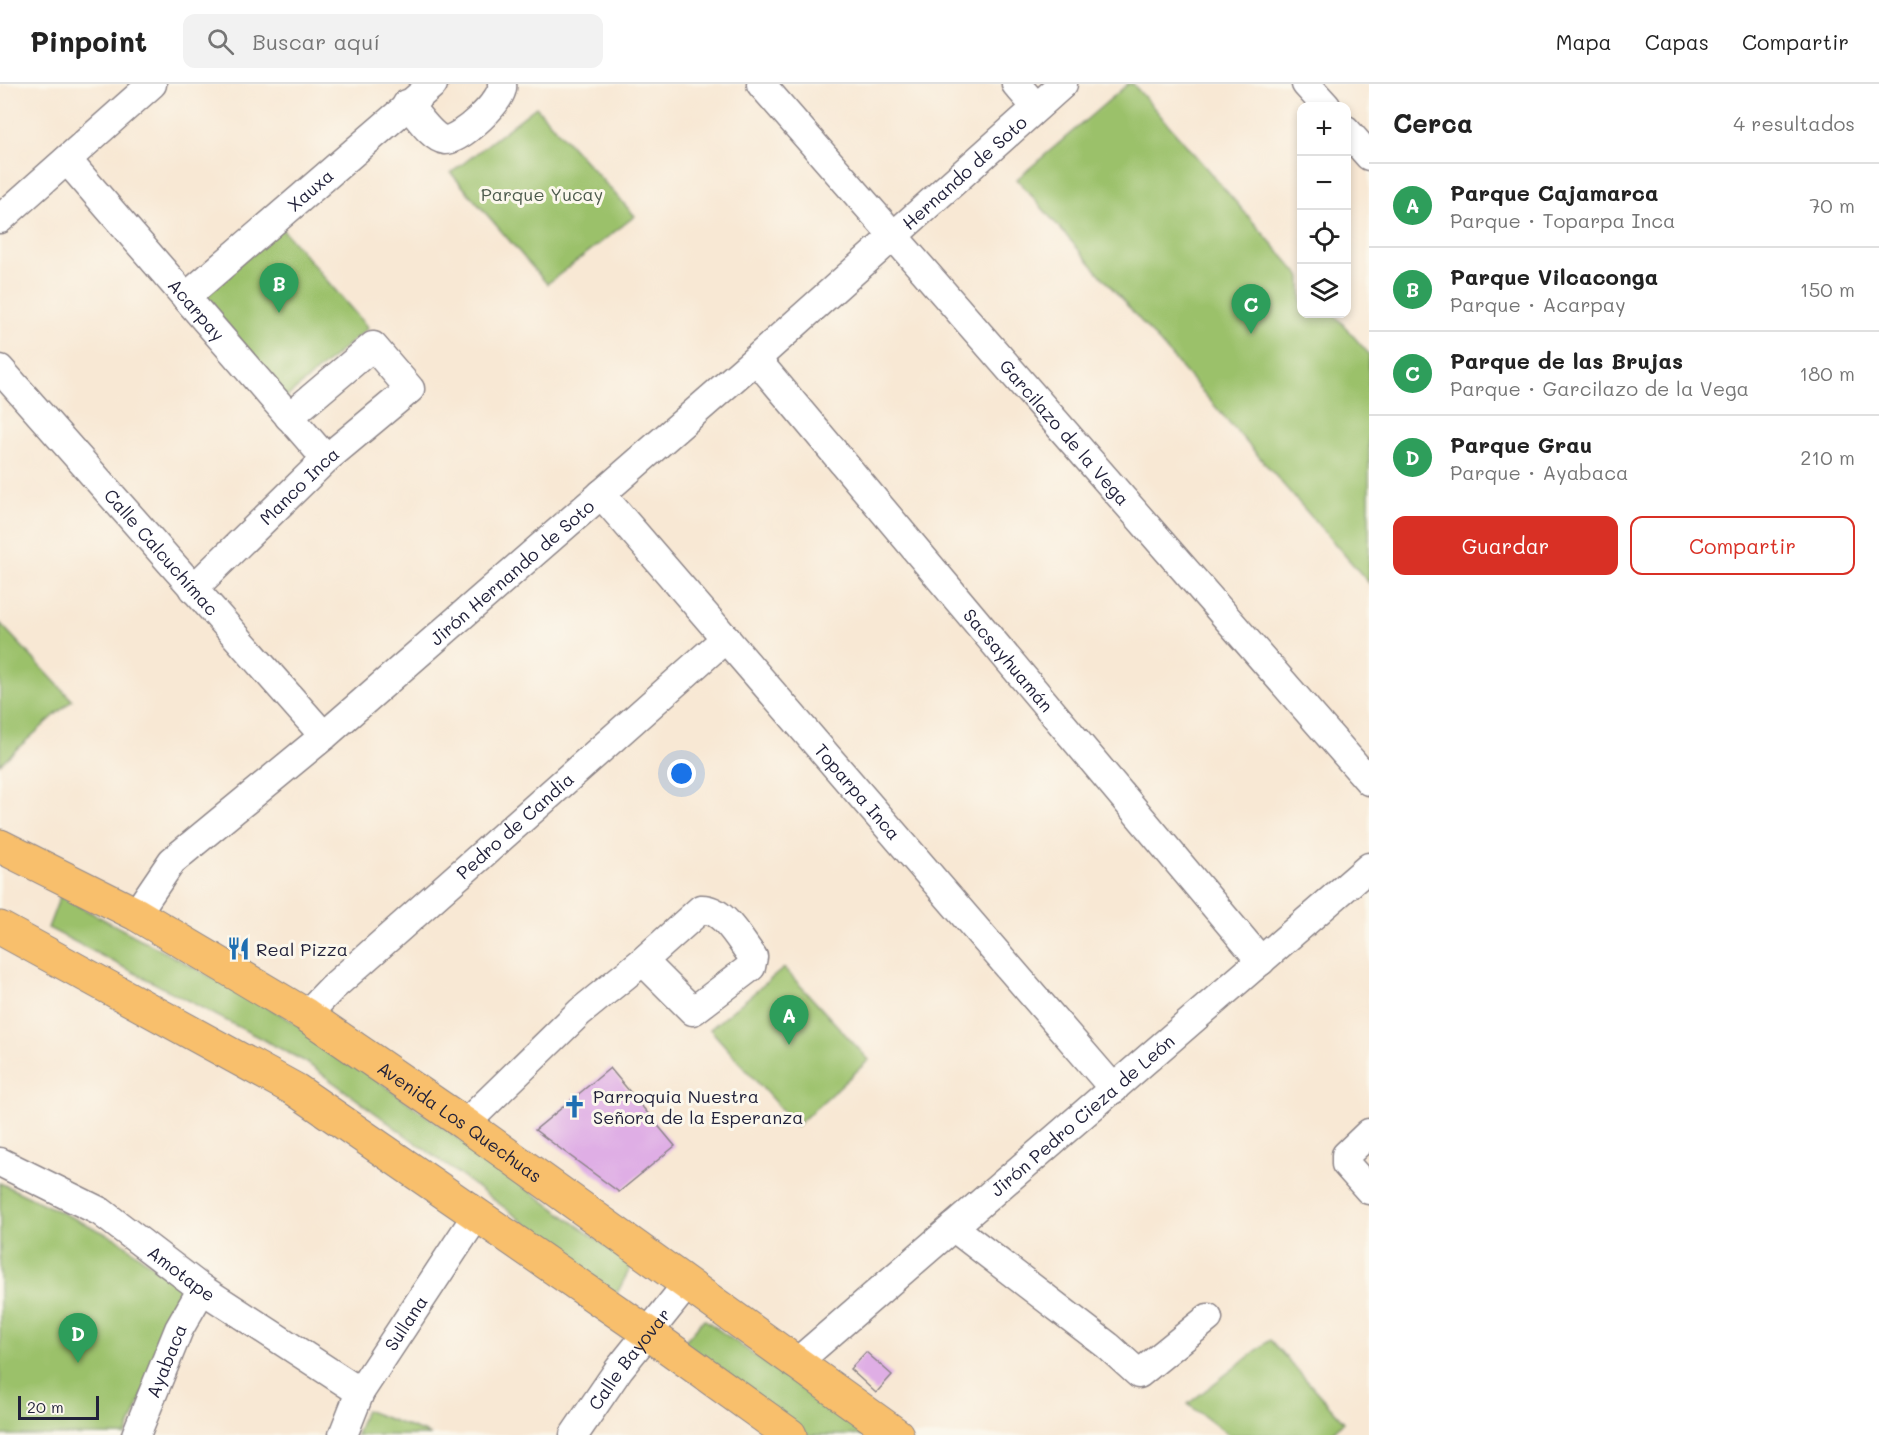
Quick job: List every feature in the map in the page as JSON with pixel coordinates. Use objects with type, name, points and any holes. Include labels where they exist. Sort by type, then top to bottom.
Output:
[{"type":"main road","name":"Avenida Los Quechuas","points":[[0,846],[136,914],[306,1015],[465,1124],[688,1283],[795,1364],[897,1435]]},
{"type":"main road","points":[[0,927],[296,1090],[476,1216],[648,1332],[790,1435]]},
{"type":"street","points":[[0,219],[152,84]]},
{"type":"street","name":"Xauxa","points":[[186,297],[407,104],[433,84]]},
{"type":"street","points":[[407,104],[437,136],[444,140],[455,138],[495,104],[501,94],[502,84]]},
{"type":"street","name":"Garcilazo de la Vega","points":[[761,84],[1369,781]]},
{"type":"street","points":[[1016,84],[1036,107]]},
{"type":"street","name":"Hernando de Soto","points":[[893,234],[1063,84]]},
{"type":"street","points":[[1306,84],[1322,102]]},
{"type":"street","points":[[1351,135],[1369,156]]},
{"type":"street","name":"Acarpay","points":[[67,160],[326,459]]},
{"type":"street","name":"Jirón Hernando de Soto","points":[[136,914],[172,861],[324,736],[756,360],[893,234]]},
{"type":"street","name":"Manco Inca","points":[[193,588],[326,459],[410,389],[373,346],[289,417]]},
{"type":"street","name":"Sacsayhuamán","points":[[756,360],[1261,961]]},
{"type":"street","name":"Calle Calcuchímac","points":[[0,369],[324,736]]},
{"type":"street","name":"Toparpa Inca","points":[[602,494],[1114,1089]]},
{"type":"street","name":"Pedro de Candia","points":[[306,1015],[332,988],[726,638]]},
{"type":"street","name":"Jirón Pedro Cieza de León","points":[[795,1364],[1369,867]]},
{"type":"street","points":[[465,1124],[580,1012],[643,961]]},
{"type":"street","points":[[1369,1132],[1346,1155],[1346,1164],[1369,1190]]},
{"type":"street","name":"Amotape","points":[[0,1162],[100,1212],[202,1289],[360,1392]]},
{"type":"street","name":"Sullana","points":[[343,1435],[360,1392],[476,1216]]},
{"type":"street","points":[[953,1227],[1108,1346],[1139,1374],[1208,1318]]},
{"type":"street","name":"Calle Bayovar","points":[[574,1435],[648,1332],[688,1283]]},
{"type":"street","name":"Ayabaca","points":[[136,1435],[179,1329],[202,1289]]},
{"type":"green space","points":[[1128,84],[1133,84],[1297,272],[1297,318],[1338,318],[1369,354],[1369,583],[1017,179]]},
{"type":"green space","name":"Parque Yucay","points":[[536,107],[635,216],[547,284],[451,173]]},
{"type":"green space","points":[[278,224],[368,328],[281,402],[191,298]]},
{"type":"green space","points":[[0,623],[72,700],[0,764]]},
{"type":"green space","points":[[60,896],[277,1012],[321,1039],[632,1265],[616,1295],[509,1211],[304,1061],[48,928]]},
{"type":"green space","points":[[784,968],[869,1060],[796,1126],[710,1029]]},
{"type":"green space","points":[[0,1183],[119,1240],[186,1292],[126,1435],[0,1435]]},
{"type":"green space","points":[[704,1319],[866,1435],[808,1435],[683,1343]]},
{"type":"green space","points":[[1270,1340],[1344,1422],[1330,1435],[1229,1435],[1188,1404]]},
{"type":"green space","points":[[365,1410],[431,1435],[356,1435]]},
{"type":"building","points":[[610,1068],[675,1146],[619,1192],[535,1130]]},
{"type":"building","points":[[866,1352],[892,1375],[876,1393],[850,1369]]},
{"type":"place","name":"Parque Vilcaconga","points":[[279,313]]},
{"type":"place","name":"Parque de las Brujas","points":[[1251,334]]},
{"type":"place","name":"Real Pizza","points":[[238,949]]},
{"type":"place","name":"Parque Cajamarca","points":[[789,1045]]},
{"type":"place","name":"Parroquia Nuestra Señora de la Esperanza","points":[[575,1106]]},
{"type":"place","name":"Parque Grau","points":[[78,1363]]}]
